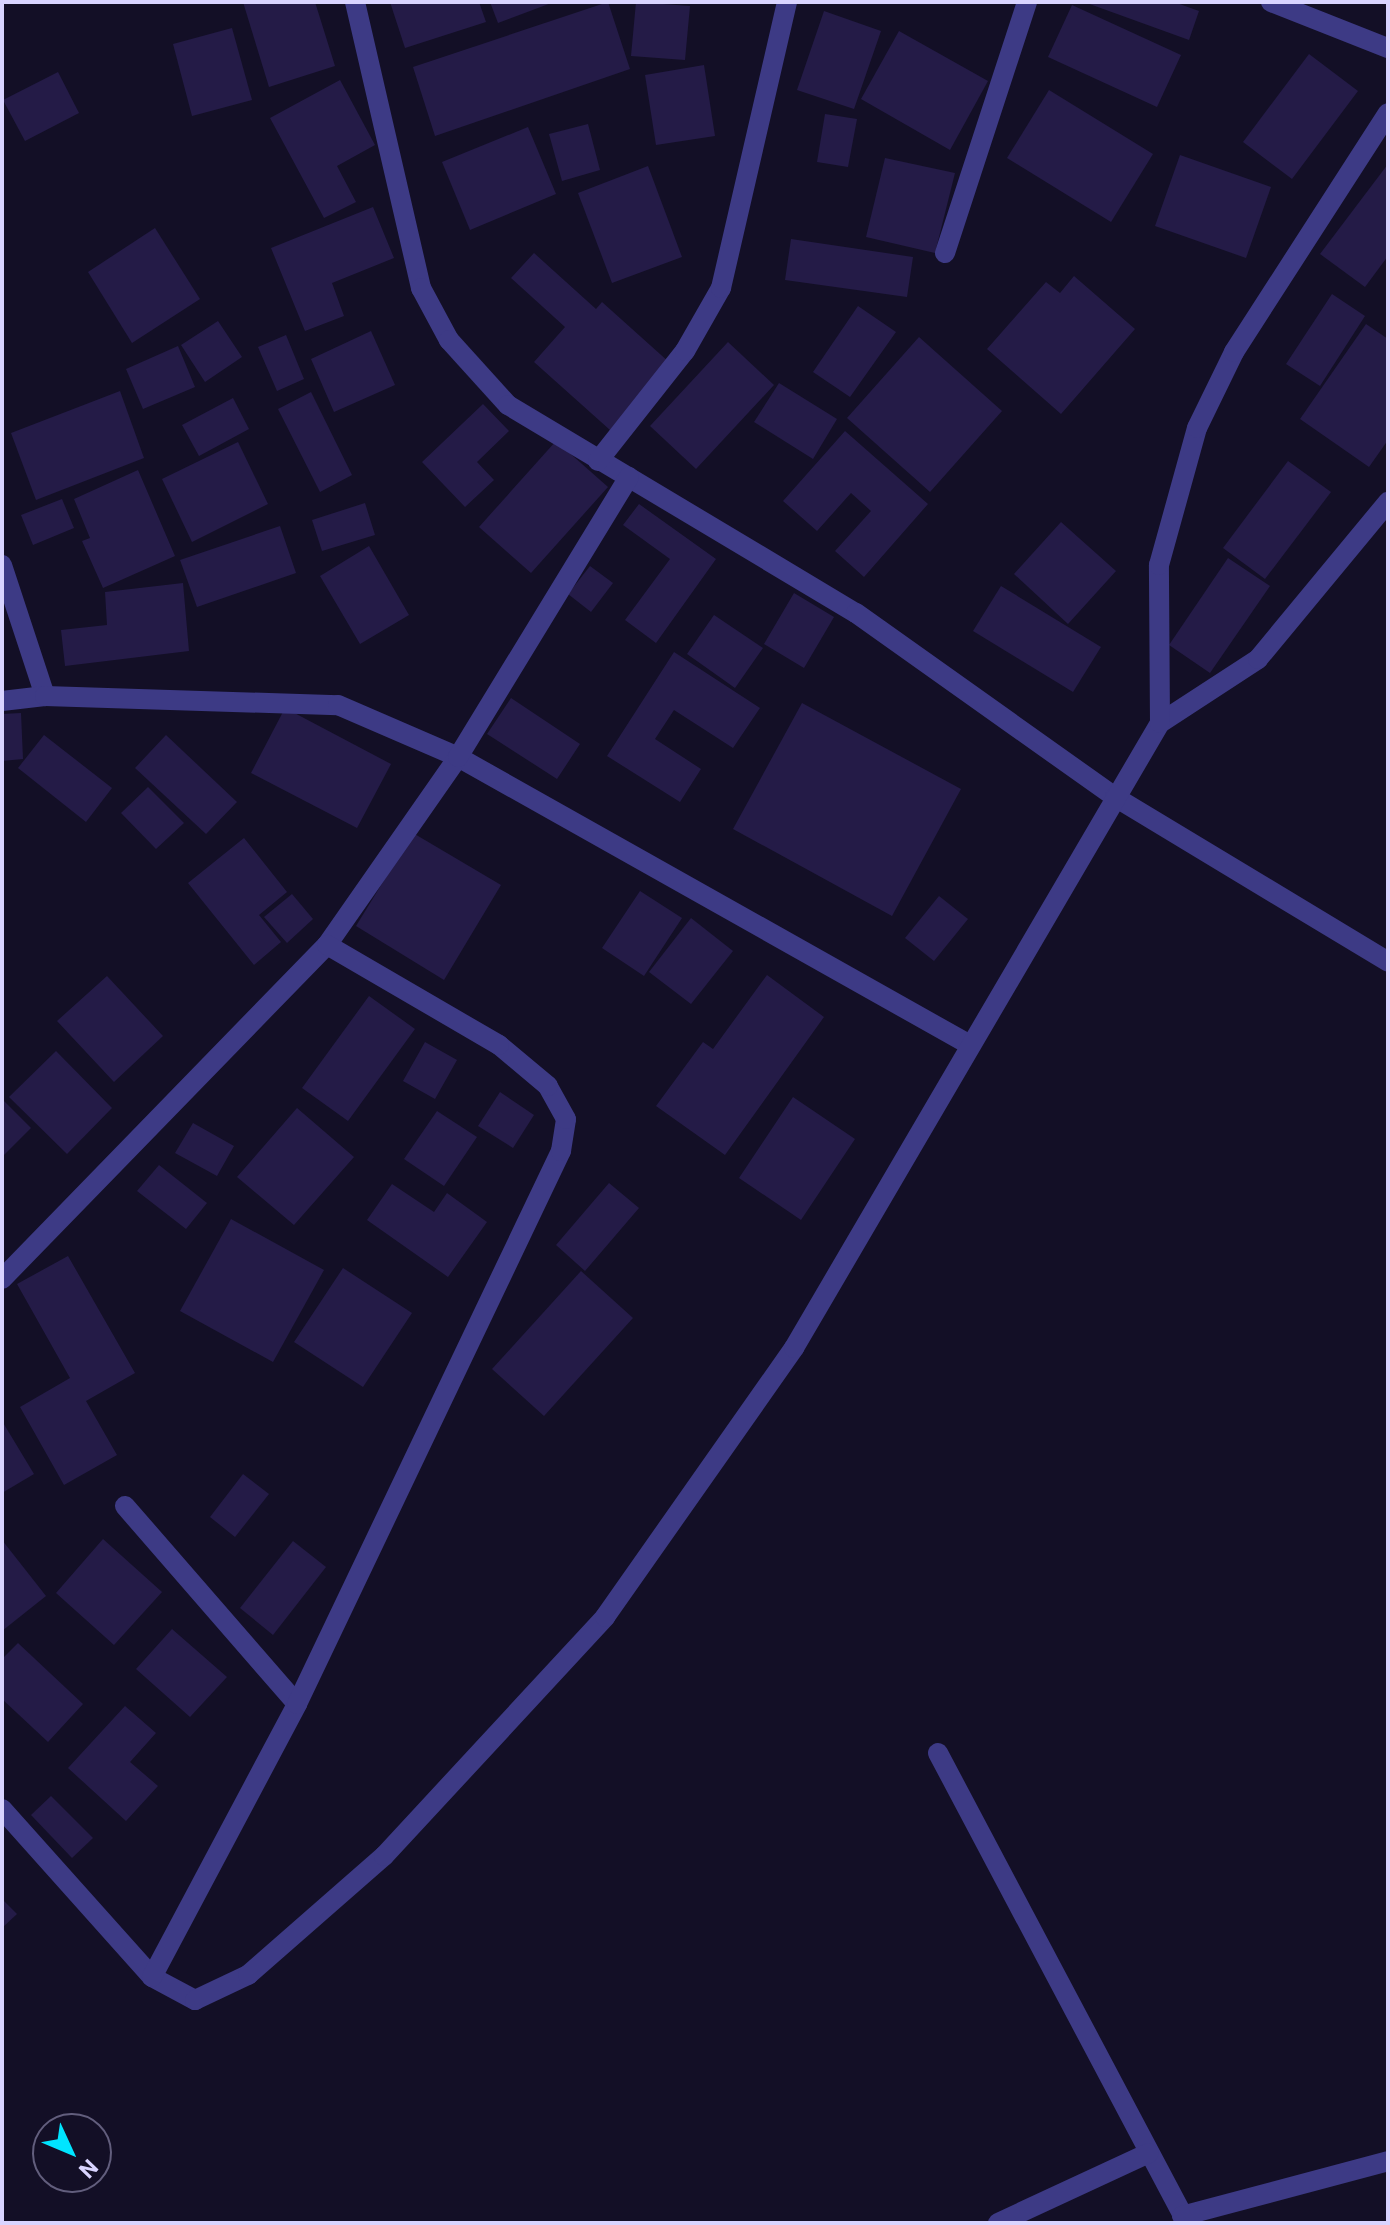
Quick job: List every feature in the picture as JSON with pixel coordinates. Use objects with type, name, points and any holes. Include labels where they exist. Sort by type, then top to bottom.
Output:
[{"type":"street","points":[[355,2],[421,288],[449,340],[491,389],[598,461],[856,613],[1115,797],[1388,962]]},
{"type":"street","points":[[598,461],[685,351],[721,288],[787,2]]},
{"type":"street","points":[[945,253],[1027,2]]},
{"type":"street","points":[[1271,2],[1388,48]]},
{"type":"street","points":[[1160,723],[1159,565],[1197,428],[1234,352],[1388,113]]},
{"type":"street","points":[[2,1279],[327,945],[458,757],[629,477]]},
{"type":"street","points":[[2,1809],[152,1977],[195,2000],[248,1975],[384,1856],[605,1617],[794,1348],[1160,723],[1258,659],[1387,506]]},
{"type":"street","points":[[2,565],[45,696]]},
{"type":"street","points":[[2,701],[45,696],[338,705],[458,757],[970,1045]]},
{"type":"street","points":[[152,1977],[297,1704],[561,1151],[566,1119],[548,1086],[499,1045],[327,945]]},
{"type":"street","points":[[125,1506],[297,1704]]},
{"type":"street","points":[[938,1753],[1185,2219],[1388,2161]]},
{"type":"street","points":[[998,2223],[1149,2153]]},
{"type":"building","points":[[243,2],[315,2],[335,66],[269,87]]},
{"type":"building","points":[[390,2],[479,2],[486,22],[405,48]]},
{"type":"building","points":[[490,2],[554,2],[498,23]]},
{"type":"building","points":[[608,2],[630,69],[435,136],[413,67]]},
{"type":"building","points":[[636,2],[690,6],[685,60],[631,56]]},
{"type":"building","points":[[1084,2],[1174,2],[1199,11],[1189,40]]},
{"type":"building","points":[[1072,5],[1181,55],[1157,107],[1048,57]]},
{"type":"building","points":[[824,11],[881,31],[854,109],[797,90]]},
{"type":"building","points":[[232,28],[252,100],[192,116],[173,44]]},
{"type":"building","points":[[899,31],[988,81],[950,150],[861,99]]},
{"type":"building","points":[[1309,54],[1358,91],[1292,179],[1243,142]]},
{"type":"building","points":[[704,65],[715,136],[656,145],[645,75]]},
{"type":"building","points":[[58,72],[79,113],[25,141],[3,100]]},
{"type":"building","points":[[340,80],[375,145],[337,166],[356,202],[324,218],[270,118]]},
{"type":"building","points":[[1049,90],[1153,154],[1111,222],[1007,158]]},
{"type":"building","points":[[825,114],[857,119],[848,167],[817,162]]},
{"type":"building","points":[[588,124],[600,170],[562,181],[549,134]]},
{"type":"building","points":[[528,127],[556,194],[470,230],[442,162]]},
{"type":"building","points":[[1180,155],[1271,187],[1246,258],[1155,226]]},
{"type":"building","points":[[885,158],[955,173],[935,253],[866,237]]},
{"type":"building","points":[[1388,164],[1388,256],[1365,287],[1320,254]]},
{"type":"building","points":[[648,166],[682,257],[612,283],[578,193]]},
{"type":"building","points":[[373,207],[394,258],[332,283],[344,316],[305,331],[271,248]]},
{"type":"building","points":[[155,228],[200,299],[132,343],[88,272]]},
{"type":"building","points":[[791,239],[913,257],[907,297],[785,280]]},
{"type":"building","points":[[534,253],[596,309],[602,302],[670,363],[610,430],[534,362],[565,327],[511,278]]},
{"type":"building","points":[[1074,276],[1135,329],[1061,414],[987,349],[1046,282],[1060,293]]},
{"type":"building","points":[[1332,294],[1365,316],[1320,386],[1286,364]]},
{"type":"building","points":[[858,306],[896,332],[850,397],[813,372]]},
{"type":"building","points":[[218,321],[242,357],[205,382],[181,345]]},
{"type":"building","points":[[1366,324],[1388,339],[1388,440],[1369,467],[1300,419]]},
{"type":"building","points":[[371,331],[395,385],[334,412],[311,359]]},
{"type":"building","points":[[286,335],[304,379],[277,391],[258,347]]},
{"type":"building","points":[[919,337],[1002,411],[930,492],[847,418]]},
{"type":"building","points":[[728,342],[774,385],[696,469],[650,426]]},
{"type":"building","points":[[178,346],[195,387],[143,409],[126,369]]},
{"type":"building","points":[[779,383],[837,419],[813,459],[754,422]]},
{"type":"building","points":[[120,391],[144,458],[36,500],[11,433]]},
{"type":"building","points":[[311,392],[352,475],[320,492],[278,409]]},
{"type":"building","points":[[233,398],[249,429],[199,456],[182,425]]},
{"type":"building","points":[[483,404],[509,431],[477,462],[494,480],[465,507],[422,462]]},
{"type":"building","points":[[845,431],[928,504],[864,577],[835,551],[871,511],[851,493],[817,531],[783,501]]},
{"type":"building","points":[[556,441],[608,487],[531,573],[479,527]]},
{"type":"building","points":[[238,442],[268,504],[192,542],[162,479]]},
{"type":"building","points":[[1288,461],[1331,492],[1265,579],[1223,548]]},
{"type":"building","points":[[138,470],[175,556],[103,588],[82,541],[90,538],[74,499]]},
{"type":"building","points":[[62,499],[74,528],[33,545],[21,515]]},
{"type":"building","points":[[365,503],[375,535],[322,551],[312,520]]},
{"type":"building","points":[[639,504],[716,559],[656,643],[625,620],[670,559],[623,525]]},
{"type":"building","points":[[1061,522],[1116,571],[1068,624],[1014,574]]},
{"type":"building","points":[[280,526],[296,573],[197,607],[180,560]]},
{"type":"building","points":[[369,546],[409,615],[360,644],[320,576]]},
{"type":"building","points":[[1228,558],[1270,586],[1210,673],[1169,645]]},
{"type":"building","points":[[590,566],[613,583],[591,612],[568,594]]},
{"type":"building","points":[[183,583],[189,651],[65,666],[61,630],[107,625],[105,592]]},
{"type":"building","points":[[1001,586],[1101,647],[1073,692],[973,631]]},
{"type":"building","points":[[794,593],[834,617],[804,668],[764,644]]},
{"type":"building","points":[[714,615],[763,648],[735,688],[687,654]]},
{"type":"building","points":[[674,652],[760,708],[733,748],[674,710],[655,739],[701,769],[680,802],[607,756]]},
{"type":"building","points":[[511,698],[580,744],[557,779],[487,734]]},
{"type":"building","points":[[802,703],[961,789],[892,916],[733,829]]},
{"type":"building","points":[[285,708],[391,764],[357,828],[251,773]]},
{"type":"building","points":[[21,713],[23,759],[2,761],[2,714]]},
{"type":"building","points":[[44,735],[112,788],[86,822],[18,768]]},
{"type":"building","points":[[166,735],[237,802],[206,834],[135,768]]},
{"type":"building","points":[[148,787],[184,823],[156,849],[121,813]]},
{"type":"building","points":[[413,833],[501,885],[444,980],[356,926]]},
{"type":"building","points":[[244,838],[287,892],[259,915],[281,942],[254,965],[188,883]]},
{"type":"building","points":[[640,891],[682,918],[644,976],[602,948]]},
{"type":"building","points":[[292,894],[313,919],[287,943],[264,917]]},
{"type":"building","points":[[939,896],[968,919],[934,961],[905,938]]},
{"type":"building","points":[[691,918],[733,951],[691,1004],[649,972]]},
{"type":"building","points":[[767,975],[824,1017],[725,1155],[656,1106],[703,1042],[713,1049]]},
{"type":"building","points":[[107,976],[163,1036],[114,1082],[57,1021]]},
{"type":"building","points":[[369,996],[415,1029],[348,1121],[302,1088]]},
{"type":"building","points":[[425,1042],[457,1060],[435,1099],[403,1081]]},
{"type":"building","points":[[56,1051],[112,1108],[67,1154],[9,1097]]},
{"type":"building","points":[[500,1092],[534,1115],[513,1148],[478,1126]]},
{"type":"building","points":[[793,1097],[855,1139],[801,1220],[739,1178]]},
{"type":"building","points":[[2,1099],[31,1128],[2,1157]]},
{"type":"building","points":[[297,1108],[354,1157],[294,1225],[237,1177]]},
{"type":"building","points":[[437,1111],[477,1137],[444,1186],[404,1159]]},
{"type":"building","points":[[193,1123],[234,1146],[217,1176],[175,1153]]},
{"type":"building","points":[[159,1165],[207,1203],[186,1229],[137,1191]]},
{"type":"building","points":[[609,1183],[639,1208],[585,1271],[556,1245]]},
{"type":"building","points":[[392,1184],[434,1212],[447,1193],[487,1222],[448,1277],[367,1220]]},
{"type":"building","points":[[231,1219],[324,1270],[273,1362],[180,1311]]},
{"type":"building","points":[[68,1256],[135,1373],[86,1401],[117,1455],[64,1485],[20,1407],[70,1378],[17,1284]]},
{"type":"building","points":[[343,1268],[412,1313],[363,1387],[294,1342]]},
{"type":"building","points":[[581,1271],[633,1318],[544,1416],[492,1369]]},
{"type":"building","points":[[2,1421],[34,1474],[2,1493]]},
{"type":"building","points":[[243,1474],[269,1494],[235,1537],[210,1517]]},
{"type":"building","points":[[103,1539],[162,1592],[114,1645],[56,1593]]},
{"type":"building","points":[[2,1540],[46,1596],[2,1631]]},
{"type":"building","points":[[293,1541],[326,1567],[273,1635],[240,1608]]},
{"type":"building","points":[[172,1629],[227,1677],[190,1717],[136,1669]]},
{"type":"building","points":[[18,1643],[83,1704],[48,1742],[2,1699],[2,1659]]},
{"type":"building","points":[[125,1706],[156,1733],[130,1762],[158,1786],[126,1821],[68,1768]]},
{"type":"building","points":[[51,1796],[93,1838],[72,1858],[31,1815]]},
{"type":"building","points":[[2,1899],[17,1914],[2,1928]]}]
